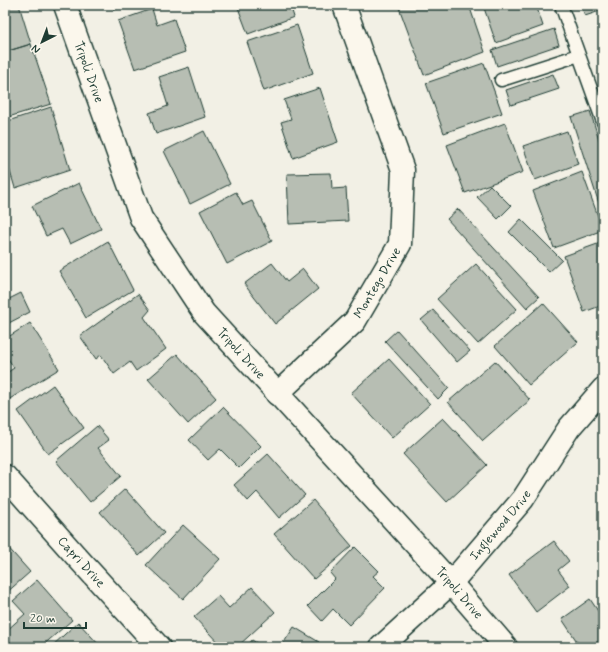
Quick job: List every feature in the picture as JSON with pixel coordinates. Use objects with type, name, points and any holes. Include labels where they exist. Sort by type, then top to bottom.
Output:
[{"type":"street","name":"Tripoli Drive","points":[[64,5],[141,218],[204,313],[451,583],[506,647]]},
{"type":"street","name":"Montego Drive","points":[[277,394],[355,321],[400,244],[403,170],[344,5]]},
{"type":"street","name":"Inglewood Drive","points":[[381,647],[451,583],[524,499],[569,428],[603,389]]},
{"type":"street","name":"Capri Drive","points":[[5,476],[159,647]]},
{"type":"lane","points":[[561,5],[603,119]]},
{"type":"lane","points":[[502,80],[579,54]]},
{"type":"building","points":[[5,5],[19,5],[31,44],[5,52]]},
{"type":"building","points":[[113,5],[127,5],[114,10]]},
{"type":"building","points":[[237,5],[290,5],[294,17],[248,34]]},
{"type":"building","points":[[398,5],[469,5],[485,52],[424,75]]},
{"type":"building","points":[[483,5],[536,5],[543,26],[496,43]]},
{"type":"building","points":[[581,5],[603,5],[603,10],[585,16]]},
{"type":"building","points":[[152,9],[157,25],[174,19],[185,52],[135,69],[118,21]]},
{"type":"building","points":[[297,25],[313,73],[264,91],[247,42]]},
{"type":"building","points":[[554,29],[559,45],[497,66],[492,50]]},
{"type":"building","points":[[31,44],[51,104],[5,118],[5,52]]},
{"type":"building","points":[[484,63],[502,113],[444,133],[426,83]]},
{"type":"building","points":[[189,67],[205,117],[156,134],[149,113],[168,106],[159,77]]},
{"type":"building","points":[[553,74],[559,89],[511,105],[506,90]]},
{"type":"building","points":[[320,88],[338,142],[293,158],[281,122],[291,119],[284,100]]},
{"type":"building","points":[[51,107],[70,170],[15,188],[5,155],[5,122]]},
{"type":"building","points":[[590,111],[603,152],[603,216],[571,117]]},
{"type":"building","points":[[505,123],[523,172],[465,193],[447,145]]},
{"type":"building","points":[[204,131],[230,184],[190,204],[164,151]]},
{"type":"building","points":[[567,131],[578,164],[535,180],[523,146]]},
{"type":"building","points":[[582,172],[603,230],[554,248],[533,191]]},
{"type":"building","points":[[331,173],[332,189],[346,188],[348,221],[289,224],[287,174]]},
{"type":"building","points":[[79,183],[101,229],[70,244],[62,229],[46,236],[32,206]]},
{"type":"building","points":[[490,185],[511,206],[498,219],[477,197]]},
{"type":"building","points":[[236,192],[243,205],[252,201],[272,241],[227,264],[200,211]]},
{"type":"building","points":[[458,209],[539,297],[527,308],[447,219]]},
{"type":"building","points":[[521,219],[562,260],[549,272],[509,232]]},
{"type":"building","points":[[108,241],[133,290],[86,318],[59,271]]},
{"type":"building","points":[[603,242],[603,305],[584,312],[564,256]]},
{"type":"building","points":[[272,263],[287,282],[303,269],[318,289],[275,324],[244,284]]},
{"type":"building","points":[[476,264],[517,309],[478,344],[437,299]]},
{"type":"building","points":[[5,290],[9,299],[21,293],[30,312],[5,325]]},
{"type":"building","points":[[138,294],[150,310],[144,317],[166,349],[136,371],[130,362],[114,374],[101,355],[96,359],[80,336]]},
{"type":"building","points":[[543,303],[578,342],[529,385],[495,346]]},
{"type":"building","points":[[433,310],[470,351],[457,362],[421,320]]},
{"type":"building","points":[[30,323],[59,369],[8,400],[5,394],[5,374],[14,368],[5,354],[5,339]]},
{"type":"building","points":[[397,330],[449,388],[438,399],[385,341]]},
{"type":"building","points":[[177,354],[216,398],[188,424],[148,379]]},
{"type":"building","points":[[389,359],[430,404],[392,438],[351,393]]},
{"type":"building","points":[[495,361],[530,400],[483,441],[448,402]]},
{"type":"building","points":[[53,385],[84,428],[48,454],[18,411]]},
{"type":"building","points":[[223,407],[261,446],[239,468],[220,449],[208,460],[189,440]]},
{"type":"building","points":[[443,418],[487,465],[447,502],[403,454]]},
{"type":"building","points":[[97,426],[109,440],[98,448],[121,476],[90,502],[56,461]]},
{"type":"building","points":[[268,454],[305,495],[279,518],[257,492],[248,501],[234,485]]},
{"type":"building","points":[[125,489],[164,533],[139,556],[100,512]]},
{"type":"building","points":[[313,500],[352,546],[314,579],[274,534]]},
{"type":"building","points":[[183,525],[220,559],[183,599],[146,565]]},
{"type":"building","points":[[554,541],[569,561],[558,570],[570,586],[536,612],[509,575]]},
{"type":"building","points":[[5,544],[30,572],[5,594]]},
{"type":"building","points":[[355,547],[379,571],[373,576],[385,588],[349,625],[333,609],[322,621],[308,606],[335,579],[330,573]]},
{"type":"building","points":[[37,580],[72,620],[41,647],[12,647],[5,639],[5,632],[25,614],[13,601]]},
{"type":"building","points":[[252,587],[275,612],[237,647],[222,647],[194,617],[218,596],[229,608]]},
{"type":"building","points":[[590,599],[600,614],[603,612],[603,647],[572,647],[578,643],[562,619]]},
{"type":"building","points":[[78,622],[101,647],[51,647]]},
{"type":"building","points":[[294,627],[319,642],[316,647],[281,647]]},
{"type":"building","points":[[252,640],[263,647],[247,647]]}]
